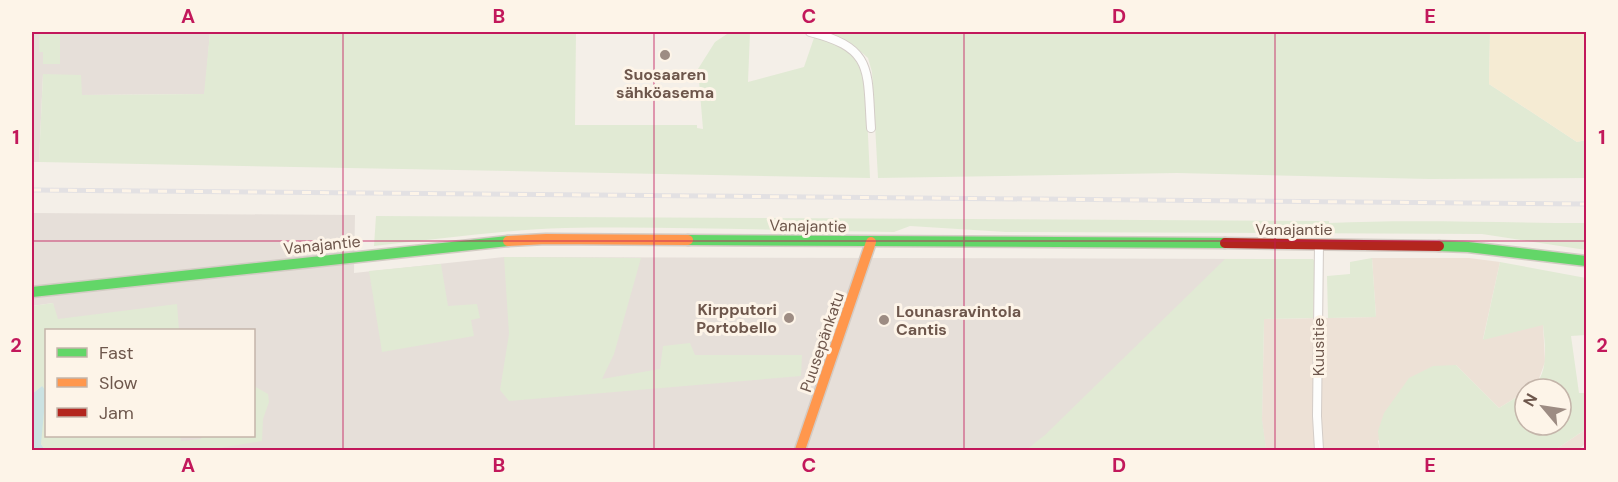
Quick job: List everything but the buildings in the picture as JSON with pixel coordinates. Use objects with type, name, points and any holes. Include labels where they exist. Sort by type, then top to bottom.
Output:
[{"type":"street","points":[[810,32],[833,37],[850,47],[862,60],[868,72],[871,128]]},
{"type":"street","name":"Vanajantie","points":[[32,292],[525,240],[1319,244],[1468,247],[1587,261]]},
{"type":"street","name":"Puusepänkatu","points":[[800,450],[872,242]]},
{"type":"street","name":"Kuusitie","points":[[1319,244],[1317,416],[1319,450]]},
{"type":"shaded area","points":[[32,32],[210,32],[205,94],[81,95],[43,74],[39,162],[32,162]]},
{"type":"shaded area","points":[[32,213],[355,215],[354,273],[504,257],[1264,259],[1262,420],[1266,450],[101,450],[62,437],[255,437],[255,329],[56,329],[53,303],[32,306]]},
{"type":"shaded area","points":[[1372,258],[1469,258],[1500,262],[1483,339],[1543,324],[1545,362],[1540,377],[1513,377],[1513,399],[1499,408],[1456,365],[1378,441],[1380,450],[1266,450],[1262,420],[1264,319],[1376,317]]},
{"type":"shaded area","points":[[1586,429],[1586,443],[1578,450],[1555,450]]},
{"type":"green space","points":[[39,32],[60,32],[60,64],[43,64],[43,52],[39,52]]},
{"type":"green space","points":[[210,32],[576,32],[575,125],[697,125],[697,128],[703,129],[698,69],[715,42],[730,32],[750,32],[748,82],[804,67],[815,35],[848,49],[865,72],[870,178],[39,162],[43,74],[81,75],[82,95],[204,94]]},
{"type":"green space","points":[[826,32],[1490,32],[1489,84],[1577,142],[1586,140],[1586,178],[1429,179],[1177,173],[878,178],[872,72],[868,58],[852,44]]},
{"type":"green space","points":[[376,216],[1586,223],[1586,250],[1482,234],[1006,232],[910,226],[894,232],[565,228],[374,246]]},
{"type":"green space","points":[[504,257],[641,258],[614,354],[602,379],[660,369],[663,346],[690,343],[695,355],[802,355],[801,376],[509,401],[500,390],[509,334]]},
{"type":"green space","points":[[1372,258],[1376,317],[1328,318],[1327,276],[1350,274],[1350,262]]},
{"type":"green space","points":[[1225,259],[1313,259],[1315,262],[1313,318],[1264,319],[1262,420],[1266,450],[1026,450],[1045,435]]},
{"type":"green space","points":[[1500,262],[1586,278],[1586,335],[1571,336],[1579,393],[1586,393],[1586,429],[1555,450],[1380,450],[1378,431],[1384,413],[1409,378],[1433,366],[1456,365],[1499,408],[1513,399],[1513,437],[1573,437],[1573,377],[1540,377],[1545,360],[1543,325],[1483,340]]},
{"type":"green space","points":[[441,264],[448,306],[477,304],[480,318],[471,320],[474,336],[382,352],[369,271]]},
{"type":"green space","points":[[53,303],[58,319],[177,304],[179,329],[45,329],[45,437],[180,437],[181,441],[201,439],[202,437],[255,437],[255,387],[268,394],[269,402],[263,419],[262,441],[207,450],[45,450],[41,444],[42,386],[32,394],[32,306]]},
{"type":"sand","points":[[1490,32],[1586,32],[1586,140],[1577,142],[1489,84]]},
{"type":"water","points":[[42,386],[45,390],[41,444],[45,450],[32,450],[32,394]]},
{"type":"railway","points":[[32,190],[1586,204]]},
{"type":"traffic: fast","points":[[688,240],[1225,243]]},
{"type":"traffic: fast","points":[[32,292],[508,241]]},
{"type":"traffic: fast","points":[[1439,246],[1468,247],[1586,261]]},
{"type":"traffic: slow","points":[[508,241],[688,240]]},
{"type":"traffic: slow","points":[[800,450],[871,242]]},
{"type":"traffic: jam","points":[[1225,243],[1439,246]]},
{"type":"place","name":"Suosaaren sähköasema","points":[[665,55]]},
{"type":"place","name":"Kirpputori Portobello","points":[[789,318]]},
{"type":"place","name":"Lounasravintola Cantis","points":[[884,320]]}]
